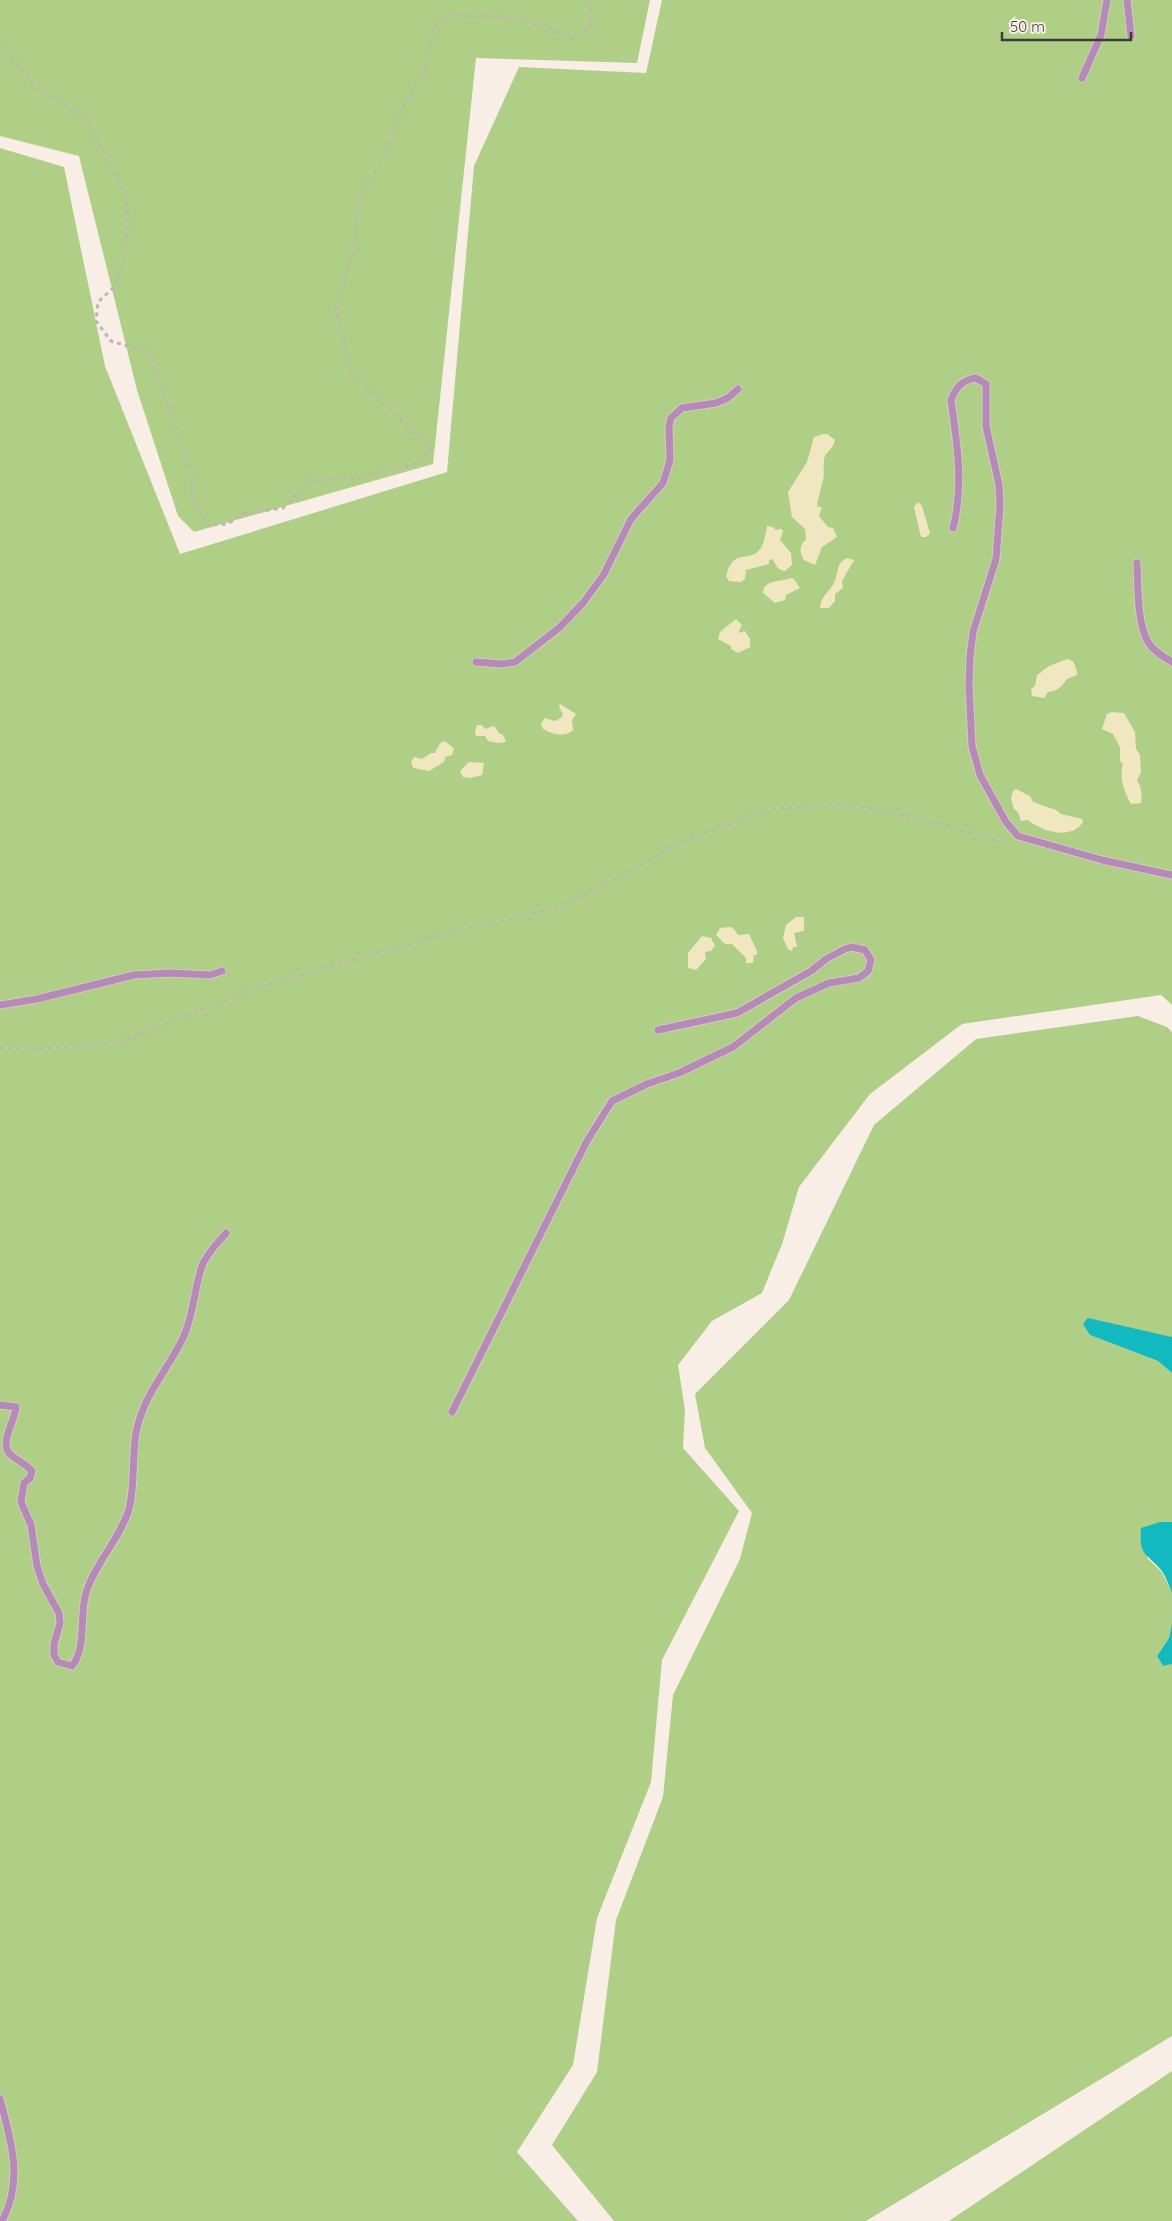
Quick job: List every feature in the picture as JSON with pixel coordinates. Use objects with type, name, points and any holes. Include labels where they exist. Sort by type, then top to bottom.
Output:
[{"type":"lane","points":[[1082,78],[1101,34],[1107,0]]},
{"type":"lane","points":[[1127,0],[1131,36]]},
{"type":"lane","points":[[954,528],[959,507],[959,477],[951,400],[955,389],[969,379],[976,378],[986,384],[988,391],[986,426],[999,485],[1000,506],[996,559],[973,632],[970,657],[969,686],[972,746],[980,775],[1006,822],[1018,836],[1076,854],[1172,874]]},
{"type":"lane","points":[[476,662],[501,664],[515,662],[559,628],[583,603],[604,574],[631,519],[663,483],[670,460],[668,427],[671,418],[682,408],[716,403],[728,398],[738,389]]},
{"type":"lane","points":[[1137,563],[1139,596],[1148,642],[1162,656],[1172,662]]},
{"type":"lane","points":[[452,1412],[587,1141],[612,1100],[647,1084],[679,1073],[733,1047],[796,998],[829,983],[859,978],[868,971],[871,960],[865,950],[852,947],[845,948],[826,959],[811,971],[738,1012],[658,1030]]},
{"type":"lane","points":[[0,1005],[37,999],[134,975],[170,973],[210,974],[222,971]]},
{"type":"lane","points":[[0,1405],[16,1407],[15,1418],[9,1426],[5,1444],[7,1451],[32,1471],[30,1478],[24,1483],[21,1502],[31,1524],[37,1566],[43,1584],[59,1613],[60,1623],[55,1635],[54,1655],[58,1662],[72,1666],[79,1654],[81,1614],[86,1591],[124,1522],[129,1508],[136,1434],[142,1408],[184,1336],[191,1317],[202,1266],[226,1233]]},
{"type":"lane","points":[[0,2099],[15,2163],[14,2186],[2,2221]]},
{"type":"path","points":[[0,45],[39,90],[86,116],[105,151],[126,198],[128,224],[125,254],[114,287],[98,302],[96,321],[111,340],[150,353],[193,476],[192,495],[207,525],[228,524],[241,514],[283,508],[310,480],[360,477],[418,463],[431,449],[352,374],[336,310],[356,242],[357,209],[368,181],[385,156],[400,112],[425,71],[434,27],[448,14],[519,18],[574,38],[592,27],[589,0]]},
{"type":"path","points":[[0,1048],[25,1050],[118,1043],[262,986],[433,937],[556,908],[618,878],[681,842],[770,808],[836,804],[888,811],[1018,845]]},
{"type":"green space","points":[[0,0],[650,0],[637,63],[476,58],[433,464],[194,532],[178,516],[137,390],[79,156],[0,136]]},
{"type":"green space","points":[[662,0],[1172,0],[1172,1005],[1161,995],[962,1024],[870,1094],[799,1187],[782,1244],[762,1293],[712,1321],[678,1365],[685,1410],[683,1448],[739,1511],[662,1660],[651,1782],[597,1918],[573,2065],[517,2152],[578,2221],[0,2221],[0,148],[64,167],[105,366],[180,554],[447,472],[474,166],[519,67],[646,73]]},
{"type":"green space","points":[[1138,1016],[1167,1027],[1172,1032],[1172,1337],[1140,1331],[1090,1335],[1158,1361],[1172,1373],[1172,1522],[1160,1522],[1147,1558],[1162,1572],[1172,1593],[1172,1623],[1169,1638],[1157,1656],[1163,1666],[1172,1664],[1172,2036],[866,2221],[614,2221],[552,2145],[597,2072],[616,1920],[663,1797],[673,1695],[740,1559],[752,1513],[705,1448],[695,1394],[789,1300],[874,1125],[976,1039]]},
{"type":"green space","points":[[1172,2071],[1172,2221],[949,2221]]},
{"type":"sand","points":[[827,434],[835,440],[824,459],[824,477],[817,506],[822,508],[819,516],[828,527],[833,528],[837,537],[822,547],[815,565],[804,560],[801,554],[801,547],[806,539],[805,529],[792,517],[788,492],[807,462],[814,437]]},
{"type":"sand","points":[[918,502],[922,506],[930,533],[926,537],[921,537],[914,507]]},
{"type":"sand","points":[[767,526],[783,531],[780,540],[791,553],[792,565],[785,571],[778,568],[772,559],[769,560],[769,564],[746,570],[745,579],[741,582],[729,581],[726,576],[733,561],[737,558],[756,553],[760,549],[764,542]]},
{"type":"sand","points":[[847,558],[854,560],[842,581],[843,588],[835,594],[835,601],[829,608],[820,608],[823,597],[836,579],[839,566]]},
{"type":"sand","points":[[794,579],[800,588],[786,595],[785,600],[775,603],[763,593],[764,587],[770,583]]},
{"type":"sand","points":[[736,619],[742,625],[738,633],[745,631],[750,639],[750,647],[738,653],[731,649],[731,646],[718,639],[720,632]]},
{"type":"sand","points":[[1067,659],[1073,661],[1077,675],[1067,679],[1057,690],[1048,692],[1044,698],[1032,696],[1031,689],[1035,686],[1037,675],[1049,666]]},
{"type":"sand","points":[[560,704],[576,714],[572,720],[573,730],[566,734],[545,730],[542,728],[541,723],[545,718],[555,721],[561,718],[563,714],[559,707]]},
{"type":"sand","points":[[1112,712],[1124,713],[1135,732],[1136,749],[1140,755],[1141,772],[1137,781],[1141,791],[1141,803],[1131,804],[1123,784],[1123,764],[1120,761],[1120,747],[1113,734],[1102,729],[1107,714]]},
{"type":"sand","points":[[477,725],[482,725],[485,729],[494,726],[503,735],[506,742],[488,741],[485,736],[476,736]]},
{"type":"sand","points":[[445,741],[454,749],[452,755],[445,757],[444,762],[429,771],[413,768],[411,762],[414,757],[422,759],[431,753],[435,753],[440,743]]},
{"type":"sand","points":[[469,762],[484,763],[482,775],[470,778],[463,777],[460,771]]},
{"type":"sand","points":[[1016,789],[1030,796],[1033,802],[1056,810],[1061,814],[1082,819],[1083,822],[1078,828],[1064,833],[1040,828],[1028,820],[1021,821],[1018,812],[1014,809],[1011,798],[1013,791]]},
{"type":"sand","points":[[796,917],[804,917],[804,931],[794,933],[797,947],[793,947],[792,951],[788,949],[783,938],[786,925]]},
{"type":"sand","points":[[730,927],[738,935],[749,934],[757,951],[757,955],[754,955],[753,963],[746,963],[746,958],[732,944],[725,944],[716,935],[720,928]]},
{"type":"sand","points":[[702,936],[711,938],[715,946],[711,951],[705,952],[706,959],[696,970],[688,968],[688,953]]},
{"type":"water","points":[[1088,1318],[1172,1337],[1172,1373],[1158,1361],[1090,1335],[1083,1324]]},
{"type":"water","points":[[1160,1522],[1172,1522],[1172,1593],[1162,1571],[1145,1553],[1141,1544],[1141,1528]]},
{"type":"water","points":[[1172,1623],[1172,1664],[1163,1666],[1157,1656],[1169,1638]]}]
